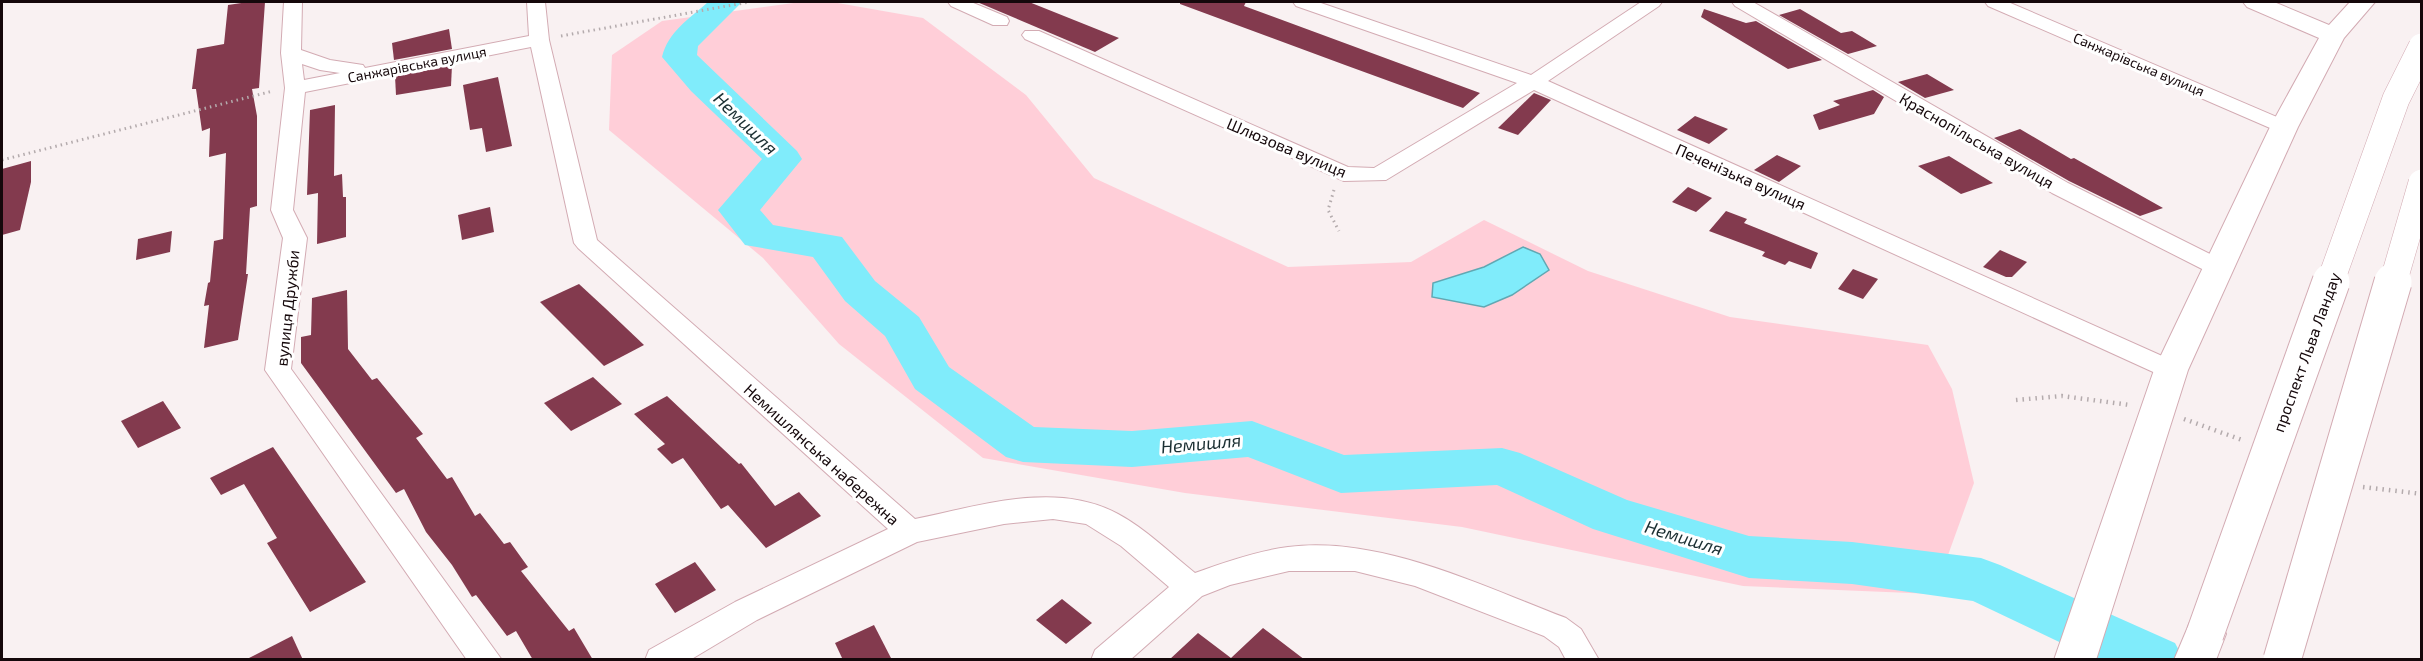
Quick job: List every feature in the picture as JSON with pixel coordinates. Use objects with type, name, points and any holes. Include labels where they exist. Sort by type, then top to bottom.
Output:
[{"type":"main road","points":[[2255,2],[2333,35]]},
{"type":"main road","points":[[2075,660],[2171,370],[2284,127],[2333,35],[2363,2]]},
{"type":"main road","name":"проспект Льва Ландау","points":[[2195,660],[2396,99],[2421,47]]},
{"type":"main road","points":[[2282,660],[2421,183]]},
{"type":"street","name":"вулиця Дружби","points":[[293,2],[291,53],[295,88],[282,210],[295,238],[278,370],[486,660]]},
{"type":"street","name":"Немишлянська набережна","points":[[536,2],[539,40],[586,243],[910,532],[1043,508],[1071,509],[1096,516],[1117,529],[1191,587]]},
{"type":"street","points":[[957,2],[1000,21]]},
{"type":"street","name":"Печенізька вулиця","points":[[1302,2],[1533,82],[2171,370]]},
{"type":"street","name":"Шлюзова вулиця","points":[[1032,35],[1344,174],[1378,175],[1533,82],[1653,2]]},
{"type":"street","name":"Краснопільська вулиця","points":[[1740,2],[2060,188],[2219,268]]},
{"type":"street","name":"Санжарівська вулиця","points":[[1994,2],[2284,127]]},
{"type":"street","name":"Санжарівська вулиця","points":[[295,88],[539,40]]},
{"type":"street","points":[[291,53],[327,66],[378,71]]},
{"type":"street","points":[[661,660],[746,611],[910,532]]},
{"type":"street","points":[[1107,660],[1191,587],[1226,574],[1289,559],[1355,559],[1420,574],[1556,627],[1570,638],[1583,660]]},
{"type":"path","points":[[539,40],[749,2]]},
{"type":"path","points":[[2,160],[208,106],[280,89],[295,88]]},
{"type":"path","points":[[1339,231],[1328,210],[1335,187],[1344,174]]},
{"type":"path","points":[[2016,400],[2061,396],[2157,409]]},
{"type":"shaded area","points":[[801,2],[832,2],[923,18],[1026,95],[1094,178],[1288,267],[1411,262],[1484,220],[1588,271],[1730,317],[1928,345],[1952,389],[1974,483],[1934,594],[1743,586],[1462,527],[1185,493],[983,458],[839,344],[763,258],[609,130],[612,55],[662,21]]},
{"type":"water","points":[[1523,247],[1540,254],[1549,270],[1512,295],[1484,307],[1432,297],[1433,283],[1484,267]]},
{"type":"building","points":[[265,2],[259,88],[252,89],[257,116],[257,206],[250,208],[246,274],[248,274],[238,340],[204,348],[209,305],[204,306],[210,282],[214,241],[223,239],[226,153],[209,157],[210,128],[202,131],[196,89],[192,89],[197,49],[224,44],[228,5]]},
{"type":"building","points":[[977,2],[1029,2],[1119,38],[1095,52]]},
{"type":"building","points":[[1180,2],[1246,2],[1244,6],[1480,93],[1463,108],[1180,4]]},
{"type":"building","points":[[1704,9],[1746,23],[1756,21],[1822,60],[1788,69],[1701,17]]},
{"type":"building","points":[[1800,9],[1841,33],[1852,31],[1877,46],[1848,54],[1779,15]]},
{"type":"building","points":[[449,29],[452,49],[394,60],[392,43]]},
{"type":"building","points":[[452,65],[451,86],[396,95],[395,76]]},
{"type":"building","points":[[1927,74],[1954,90],[1925,98],[1898,82]]},
{"type":"building","points":[[498,77],[512,146],[486,152],[482,128],[470,130],[463,85]]},
{"type":"building","points":[[1873,90],[1884,97],[1874,114],[1819,130],[1813,115],[1840,105],[1833,101]]},
{"type":"building","points":[[1534,93],[1551,100],[1518,135],[1498,128]]},
{"type":"building","points":[[335,105],[334,176],[342,174],[343,197],[346,197],[346,237],[317,244],[318,193],[307,195],[310,110]]},
{"type":"building","points":[[1695,116],[1728,129],[1709,144],[1677,130]]},
{"type":"building","points":[[2020,129],[2163,208],[2140,216],[2069,181],[1994,138]]},
{"type":"building","points":[[1777,155],[1801,166],[1779,182],[1754,170]]},
{"type":"building","points":[[1949,156],[1993,183],[1961,194],[1918,166]]},
{"type":"building","points":[[31,161],[31,182],[20,230],[2,235],[2,169]]},
{"type":"building","points":[[1688,187],[1712,198],[1696,212],[1672,202]]},
{"type":"building","points":[[490,207],[494,232],[462,240],[458,215]]},
{"type":"building","points":[[1726,211],[1747,219],[1744,223],[1818,253],[1811,269],[1789,261],[1785,265],[1762,256],[1765,252],[1709,231]]},
{"type":"building","points":[[172,231],[170,252],[136,260],[138,239]]},
{"type":"building","points":[[2000,250],[2027,262],[2012,277],[2006,277],[1983,267]]},
{"type":"building","points":[[1853,269],[1878,279],[1863,299],[1838,289]]},
{"type":"building","points":[[579,284],[644,345],[604,366],[540,302]]},
{"type":"building","points":[[347,290],[348,349],[372,380],[377,378],[423,434],[416,438],[447,479],[452,477],[475,516],[480,513],[504,544],[510,542],[528,567],[521,571],[569,631],[574,628],[593,660],[533,660],[516,631],[507,636],[476,595],[472,597],[452,565],[426,532],[404,489],[396,493],[301,363],[301,337],[311,335],[312,298]]},
{"type":"building","points":[[593,377],[622,404],[571,431],[544,403]]},
{"type":"building","points":[[667,396],[739,464],[741,463],[775,506],[799,492],[821,516],[766,548],[728,505],[721,509],[683,458],[672,464],[657,449],[665,444],[634,414]]},
{"type":"building","points":[[163,401],[181,428],[138,448],[121,421]]},
{"type":"building","points":[[273,447],[366,582],[310,612],[267,543],[277,538],[244,484],[221,495],[210,478]]},
{"type":"building","points":[[695,562],[716,590],[675,613],[655,584]]},
{"type":"building","points":[[1062,599],[1092,623],[1066,644],[1036,620]]},
{"type":"building","points":[[874,625],[892,660],[843,660],[835,643]]},
{"type":"building","points":[[1263,628],[1305,660],[1169,660],[1198,633],[1231,658]]},
{"type":"building","points":[[292,636],[303,660],[245,660]]},
{"type":"waterway","name":"Немишля","points":[[726,2],[682,43],[679,57],[783,159],[738,210],[760,236],[827,246],[860,291],[903,327],[932,378],[1023,444],[1132,449],[1252,439],[1341,474],[1502,466],[1611,515],[1749,557],[1852,563],[1981,580],[2155,660]]}]
